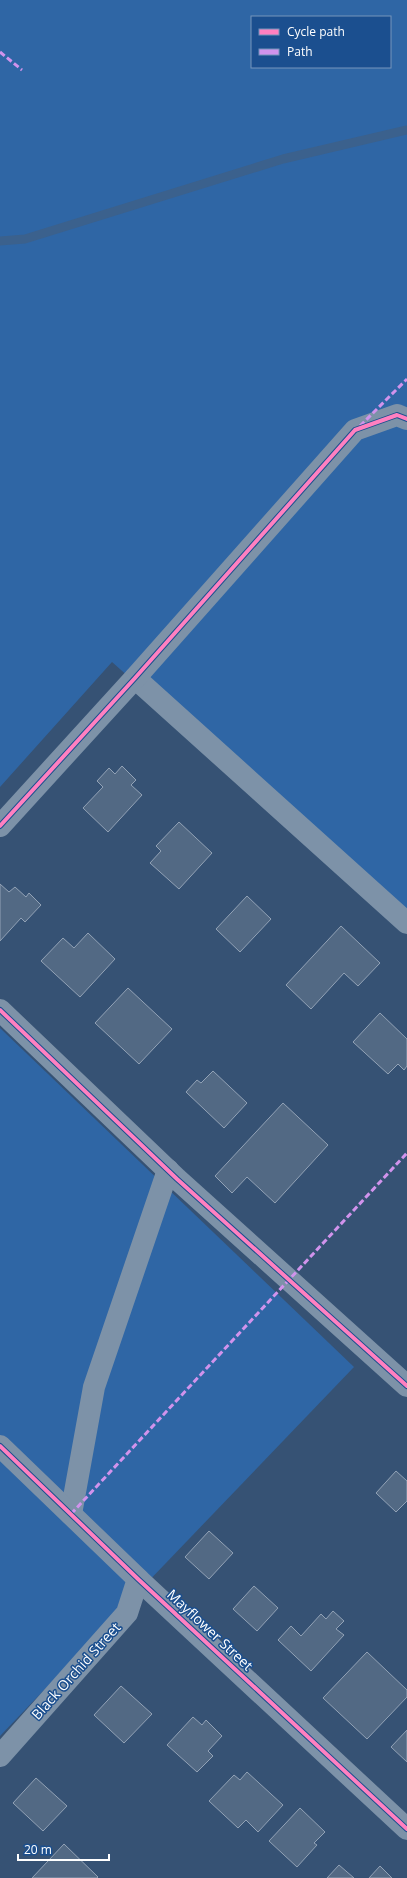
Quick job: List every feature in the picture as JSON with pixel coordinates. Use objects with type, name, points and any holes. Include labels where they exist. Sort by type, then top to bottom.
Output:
[{"type":"street","points":[[0,826],[135,678],[355,430],[397,415],[407,419]]},
{"type":"street","points":[[135,678],[407,923]]},
{"type":"street","points":[[0,1010],[168,1170],[407,1386]]},
{"type":"street","points":[[70,1514],[94,1387],[168,1170]]},
{"type":"street","name":"Mayflower Street","points":[[0,1446],[138,1578],[407,1829]]},
{"type":"street","name":"Black Orchid Street","points":[[0,1756],[127,1613],[138,1578]]},
{"type":"shaded area","points":[[0,0],[407,0],[407,924],[112,662],[0,787]]},
{"type":"shaded area","points":[[0,1028],[354,1367],[0,1736]]},
{"type":"building","points":[[122,766],[136,780],[131,785],[142,795],[108,832],[83,808],[103,787],[97,781],[109,768],[115,774]]},
{"type":"building","points":[[179,822],[212,853],[179,889],[150,863],[161,851],[156,846]]},
{"type":"building","points":[[0,884],[9,892],[15,887],[26,897],[29,893],[41,905],[25,922],[21,918],[0,941]]},
{"type":"building","points":[[247,896],[271,919],[240,952],[216,929]]},
{"type":"building","points":[[341,926],[380,963],[358,986],[344,973],[311,1009],[286,985]]},
{"type":"building","points":[[88,933],[115,959],[80,997],[41,961],[63,938],[74,948]]},
{"type":"building","points":[[128,988],[172,1029],[139,1064],[95,1023]]},
{"type":"building","points":[[380,1013],[407,1039],[407,1066],[404,1070],[398,1064],[388,1074],[353,1042]]},
{"type":"building","points":[[213,1071],[247,1103],[224,1128],[186,1092],[197,1080],[201,1083]]},
{"type":"building","points":[[283,1103],[328,1145],[275,1203],[247,1177],[232,1193],[215,1176]]},
{"type":"building","points":[[396,1471],[407,1481],[407,1501],[396,1512],[376,1493]]},
{"type":"building","points":[[209,1531],[233,1553],[209,1579],[185,1557]]},
{"type":"building","points":[[254,1586],[278,1608],[257,1631],[233,1609]]},
{"type":"building","points":[[333,1611],[344,1621],[336,1629],[344,1635],[311,1671],[278,1640],[291,1626],[301,1636],[321,1614],[326,1619]]},
{"type":"building","points":[[367,1652],[407,1690],[407,1697],[367,1739],[323,1698]]},
{"type":"building","points":[[121,1686],[152,1714],[124,1743],[94,1715]]},
{"type":"building","points":[[193,1717],[202,1725],[206,1720],[222,1736],[208,1751],[213,1756],[197,1772],[167,1745]]},
{"type":"building","points":[[407,1730],[407,1762],[391,1747]]},
{"type":"building","points":[[247,1772],[283,1805],[258,1832],[246,1820],[238,1828],[209,1801],[234,1775],[240,1780]]},
{"type":"building","points":[[36,1778],[67,1806],[43,1831],[13,1803]]},
{"type":"building","points":[[300,1808],[325,1832],[314,1843],[317,1845],[297,1867],[269,1841]]},
{"type":"building","points":[[64,1844],[98,1877],[97,1878],[32,1878]]},
{"type":"building","points":[[339,1865],[354,1878],[327,1878]]},
{"type":"building","points":[[380,1866],[392,1878],[369,1878]]},
{"type":"waterway","points":[[0,241],[25,239],[283,159],[407,130]]},
{"type":"marked path","points":[[0,52],[22,70]]},
{"type":"marked path","points":[[360,426],[407,379]]},
{"type":"marked path","points":[[71,1514],[407,1153]]},
{"type":"cycle path","points":[[0,826],[135,678],[355,430],[397,415],[407,419]]},
{"type":"cycle path","points":[[0,1010],[177,1179],[407,1386]]},
{"type":"cycle path","points":[[0,1446],[138,1579],[407,1829]]}]
